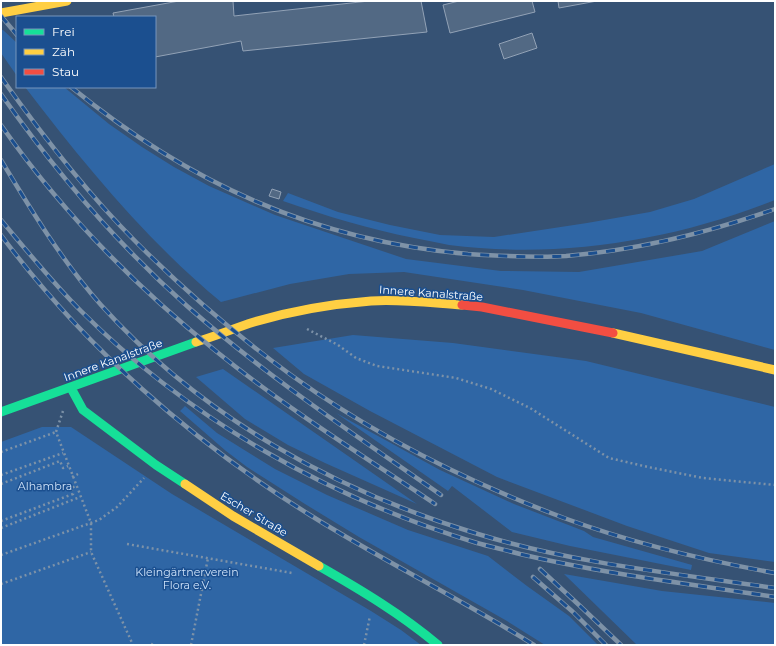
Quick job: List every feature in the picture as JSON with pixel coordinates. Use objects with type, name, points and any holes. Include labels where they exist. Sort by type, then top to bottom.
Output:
[{"type":"main road","points":[[1,13],[67,1]]},
{"type":"main road","name":"Innere Kanalstraße","points":[[1,412],[254,322],[294,312],[372,301],[419,302],[482,307],[612,333],[775,370]]},
{"type":"main road","name":"Escher Straße","points":[[71,388],[83,410],[156,465],[233,516],[378,600],[417,627],[438,645]]},
{"type":"path","points":[[306,328],[338,345],[356,358],[377,366],[456,378],[491,389],[530,408],[609,458],[703,478],[775,485]]},
{"type":"path","points":[[63,410],[56,432],[91,524],[91,552],[132,645]]},
{"type":"path","points":[[1,452],[56,432]]},
{"type":"path","points":[[1,475],[63,453]]},
{"type":"path","points":[[1,484],[60,461],[63,468],[68,466]]},
{"type":"path","points":[[1,555],[99,520],[117,507],[156,465]]},
{"type":"path","points":[[17,469],[20,477]]},
{"type":"path","points":[[72,477],[78,474]]},
{"type":"path","points":[[1,521],[73,494],[71,488],[76,486]]},
{"type":"path","points":[[1,528],[80,497]]},
{"type":"path","points":[[34,509],[36,514]]},
{"type":"path","points":[[127,544],[294,573]]},
{"type":"path","points":[[1,584],[91,552]]},
{"type":"path","points":[[191,645],[208,558]]},
{"type":"path","points":[[364,645],[371,611],[378,600]]},
{"type":"green space","points":[[1,30],[3,30],[16,42],[16,75],[1,53]]},
{"type":"green space","points":[[26,88],[65,88],[109,124],[174,167],[209,186],[275,215],[406,259],[501,271],[579,272],[702,251],[775,221],[775,350],[641,313],[523,290],[404,272],[349,274],[290,284],[221,302],[193,278],[142,227],[93,173]]},
{"type":"green space","points":[[775,164],[775,200],[736,214],[656,236],[573,248],[532,250],[490,249],[449,245],[364,226],[283,201],[288,193],[338,212],[390,225],[440,235],[494,237],[650,212],[694,199]]},
{"type":"green space","points":[[353,335],[453,343],[586,361],[775,407],[775,562],[709,553],[627,526],[497,477],[370,411],[304,374],[273,348]]},
{"type":"green space","points":[[223,369],[417,504],[288,445],[245,419],[196,377]]},
{"type":"green space","points":[[185,406],[217,433],[275,469],[327,495],[408,530],[488,556],[569,616],[598,645],[545,645],[507,621],[359,537],[247,467],[180,411]]},
{"type":"green space","points":[[336,413],[440,470],[514,504],[584,531],[593,537],[692,565],[691,570],[570,546],[512,532],[452,486],[448,491]]},
{"type":"green space","points":[[42,427],[71,427],[172,494],[371,611],[421,645],[1,645],[1,442]]},
{"type":"green space","points":[[564,574],[662,591],[775,603],[775,645],[637,645]]},
{"type":"building","points":[[179,1],[233,1],[234,16],[369,1],[421,1],[427,32],[243,51],[241,41],[156,57],[156,16],[114,16],[113,13]]},
{"type":"building","points":[[459,1],[532,1],[535,12],[450,33],[443,5]]},
{"type":"building","points":[[558,1],[597,1],[559,8]]},
{"type":"building","points":[[532,33],[537,48],[504,59],[499,44]]},
{"type":"building","points":[[272,189],[281,192],[279,199],[269,196]]},
{"type":"railway","points":[[1,16],[16,34]]},
{"type":"railway","points":[[1,77],[32,120],[82,183],[136,242],[192,295],[230,328],[291,375],[355,418],[457,473],[564,518],[668,550],[775,573]]},
{"type":"railway","points":[[72,88],[161,152],[208,179],[256,202],[306,221],[358,236],[412,247],[468,254],[554,257],[566,256],[619,250],[646,245],[724,226],[775,209]]},
{"type":"railway","points":[[1,94],[43,151],[111,232],[187,306],[279,381],[441,495]]},
{"type":"railway","points":[[1,125],[24,157],[74,217],[129,274],[187,327],[243,373],[324,431],[435,504]]},
{"type":"railway","points":[[1,160],[60,253],[101,305],[140,345],[182,382],[227,415],[274,445],[323,472],[373,496],[478,534],[550,553],[625,567],[775,588]]},
{"type":"railway","points":[[1,220],[70,300],[123,350],[168,387],[215,420],[264,451],[315,479],[422,525],[488,546],[583,567],[775,597]]},
{"type":"railway","points":[[1,235],[33,276],[67,315],[104,353],[182,424],[266,487],[310,515],[534,645]]},
{"type":"railway","points":[[540,569],[621,645]]},
{"type":"railway","points":[[533,577],[573,612],[606,645]]},
{"type":"traffic: fast","points":[[1,412],[196,342]]},
{"type":"traffic: fast","points":[[71,388],[83,410],[156,465],[185,484]]},
{"type":"traffic: fast","points":[[319,566],[380,603],[410,623],[438,645]]},
{"type":"traffic: slow","points":[[1,13],[67,1]]},
{"type":"traffic: slow","points":[[196,342],[268,318],[327,306],[356,302],[394,300],[462,305]]},
{"type":"traffic: slow","points":[[613,333],[775,370]]},
{"type":"traffic: slow","points":[[185,484],[233,516],[319,566]]},
{"type":"traffic: jam","points":[[462,305],[482,307],[613,333]]},
{"type":"park label","name":"Alhambra","points":[[45,486]]},
{"type":"park label","name":"Kleingärtnerverein Flora e.V.","points":[[187,578]]}]
